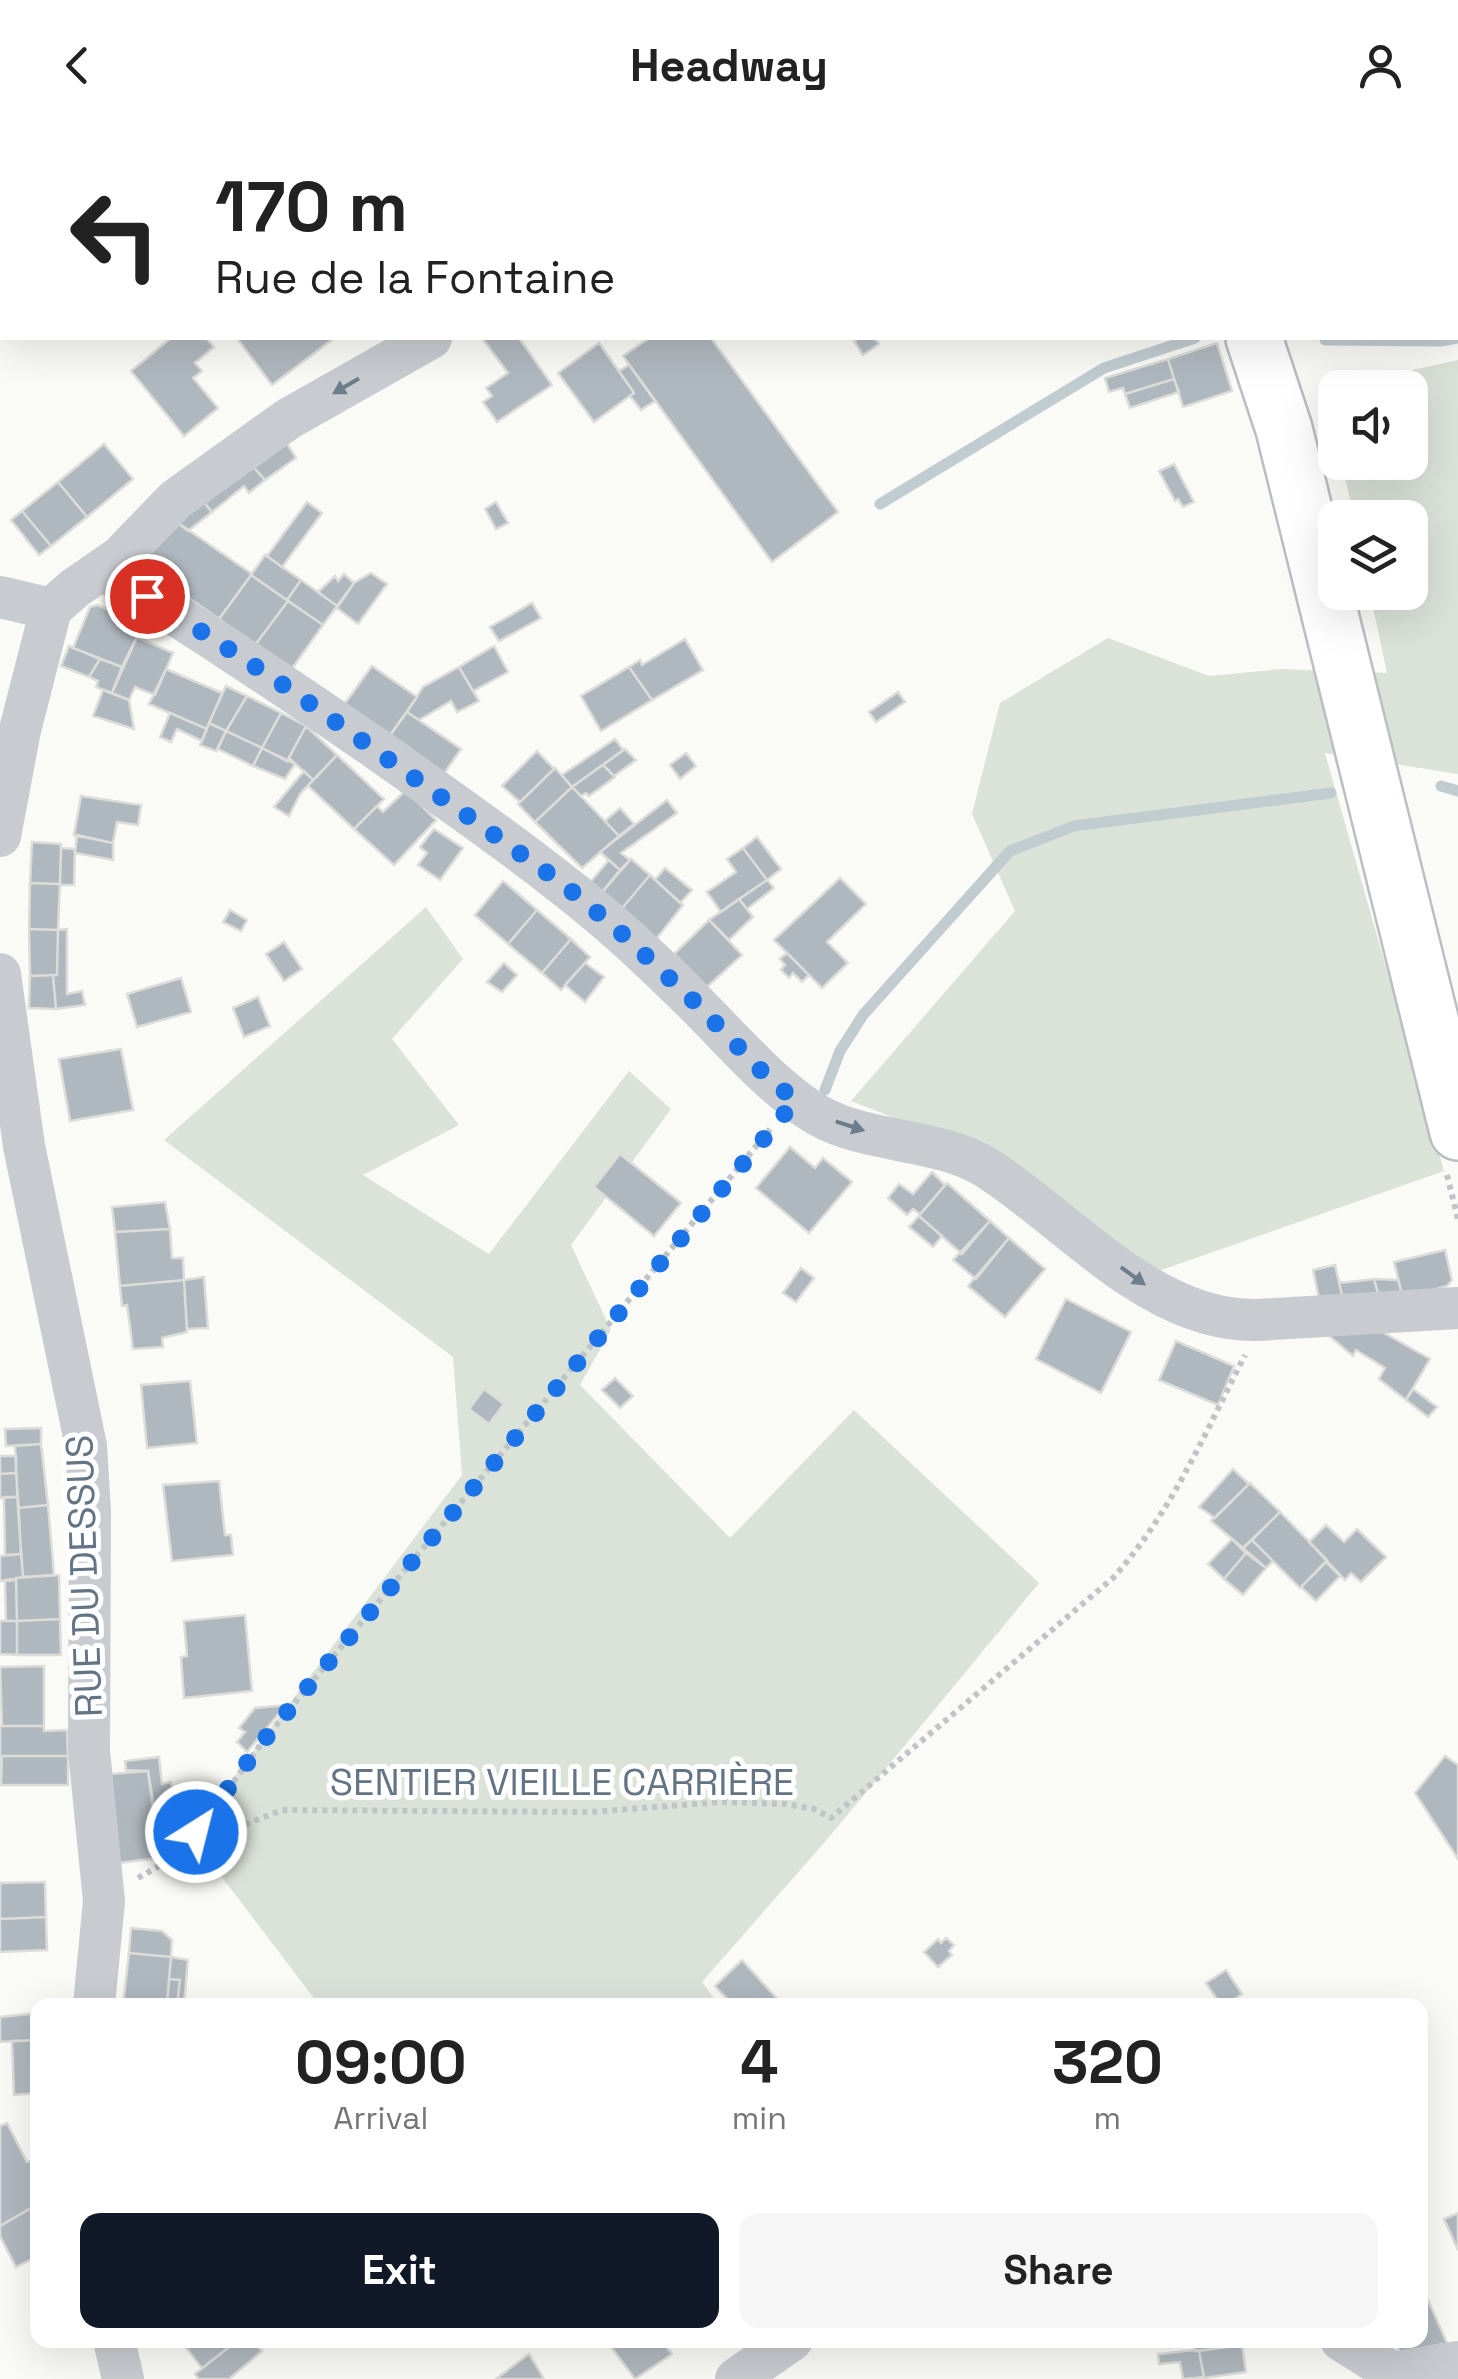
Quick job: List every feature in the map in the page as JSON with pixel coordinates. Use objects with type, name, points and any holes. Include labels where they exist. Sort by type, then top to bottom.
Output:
[{"type":"main road","points":[[1255,340],[1284,430],[1458,1132]]},
{"type":"street","points":[[0,836],[20,730],[51,609],[120,557],[175,500],[288,419],[427,340]]},
{"type":"street","points":[[102,570],[288,688],[563,884],[617,929],[772,1082],[813,1113],[982,1165],[1136,1279],[1172,1302],[1207,1315],[1234,1321],[1458,1308]]},
{"type":"street","points":[[0,597],[51,609]]},
{"type":"street","name":"RUE DU DESSUS","points":[[0,974],[24,1146],[86,1446],[90,1512],[88,1751],[104,1901],[95,1998]]},
{"type":"street","points":[[116,2348],[124,2379]]},
{"type":"street","points":[[736,2379],[781,2348]]},
{"type":"street","points":[[1354,2348],[1394,2372],[1458,2362]]},
{"type":"path","points":[[143,1874],[196,1832],[264,1740],[796,1100]]},
{"type":"path","name":"SENTIER VIEILLE CARRIÈRE","points":[[104,1901],[199,1843],[282,1810],[590,1812],[723,1802],[786,1804],[831,1818],[1008,1670],[1124,1565],[1177,1490],[1219,1413],[1244,1356]]},
{"type":"shaded area","points":[[1458,360],[1458,774],[1325,753],[1444,1171],[1153,1273],[988,1155],[851,1101],[1015,911],[972,814],[1000,703],[1108,638],[1209,676],[1281,669],[1387,673],[1374,610],[1428,610],[1428,500],[1350,500],[1346,480],[1428,480],[1428,370],[1412,370]]},
{"type":"shaded area","points":[[426,907],[463,959],[392,1039],[459,1125],[363,1175],[489,1254],[629,1071],[671,1109],[571,1245],[611,1330],[580,1385],[730,1538],[854,1410],[1039,1583],[830,1836],[702,1982],[714,1998],[314,1998],[190,1835],[462,1475],[453,1357],[164,1140]]},
{"type":"building","points":[[169,340],[208,340],[214,347],[195,363],[202,371],[193,378],[218,408],[184,436],[131,371]]},
{"type":"building","points":[[238,340],[332,340],[272,385]]},
{"type":"building","points":[[483,340],[520,340],[552,385],[497,422],[483,402],[492,396],[486,388],[508,373]]},
{"type":"building","points":[[646,340],[712,340],[838,512],[772,562],[623,356]]},
{"type":"building","points":[[876,340],[879,344],[863,355],[854,341]]},
{"type":"building","points":[[599,343],[634,393],[594,422],[558,373]]},
{"type":"building","points":[[1217,343],[1232,391],[1183,407],[1168,359]]},
{"type":"building","points":[[1168,359],[1174,379],[1125,394],[1123,388],[1109,392],[1105,378]]},
{"type":"building","points":[[629,365],[655,401],[641,410],[619,371]]},
{"type":"building","points":[[1174,379],[1179,392],[1130,408],[1125,394]]},
{"type":"building","points":[[284,439],[296,458],[265,480],[249,462]]},
{"type":"building","points":[[104,444],[133,479],[87,517],[58,482]]},
{"type":"building","points":[[249,462],[265,480],[249,493],[244,486],[212,512],[201,499]]},
{"type":"building","points":[[1174,464],[1194,502],[1183,507],[1178,499],[1175,501],[1159,471]]},
{"type":"building","points":[[58,482],[87,517],[51,546],[22,511]]},
{"type":"building","points":[[201,499],[212,512],[188,531],[174,520]]},
{"type":"building","points":[[307,502],[322,513],[282,567],[267,556]]},
{"type":"building","points":[[496,502],[508,523],[496,529],[485,509]]},
{"type":"building","points":[[22,511],[51,546],[39,555],[11,520]]},
{"type":"building","points":[[174,520],[252,574],[219,619],[146,568],[146,558]]},
{"type":"building","points":[[265,555],[301,580],[287,600],[251,575]]},
{"type":"building","points":[[371,573],[387,584],[358,624],[337,608],[354,583]]},
{"type":"building","points":[[344,574],[354,583],[337,606],[318,592],[335,576],[338,581]]},
{"type":"building","points":[[251,575],[288,601],[255,645],[219,619]]},
{"type":"building","points":[[301,580],[337,606],[323,625],[287,600]]},
{"type":"building","points":[[288,601],[323,625],[291,670],[255,645]]},
{"type":"building","points":[[532,603],[541,618],[499,641],[490,627]]},
{"type":"building","points":[[97,605],[143,624],[122,667],[73,648],[90,607]]},
{"type":"building","points":[[137,637],[173,653],[155,695],[135,687],[129,700],[112,693]]},
{"type":"building","points":[[685,639],[703,670],[652,700],[629,667],[640,660],[642,665]]},
{"type":"building","points":[[69,646],[100,659],[89,677],[61,666]]},
{"type":"building","points":[[494,646],[508,672],[473,691],[459,667]]},
{"type":"building","points":[[100,659],[122,667],[112,693],[96,687],[98,681],[89,677]]},
{"type":"building","points":[[372,666],[417,697],[388,738],[343,706]]},
{"type":"building","points":[[459,667],[479,701],[457,712],[451,701],[419,720],[407,712],[423,687]]},
{"type":"building","points":[[629,667],[652,700],[601,731],[581,696]]},
{"type":"building","points":[[166,669],[222,693],[207,729],[149,704]]},
{"type":"building","points":[[226,686],[247,696],[226,731],[209,723]]},
{"type":"building","points":[[103,690],[129,700],[134,729],[93,716]]},
{"type":"building","points":[[898,692],[905,702],[876,722],[869,712]]},
{"type":"building","points":[[247,696],[281,713],[262,748],[226,731]]},
{"type":"building","points":[[407,712],[461,749],[443,775],[388,738]]},
{"type":"building","points":[[170,713],[207,729],[202,741],[177,729],[171,742],[160,737]]},
{"type":"building","points":[[281,713],[306,726],[287,761],[262,748]]},
{"type":"building","points":[[209,723],[226,731],[216,751],[200,745]]},
{"type":"building","points":[[306,726],[337,755],[313,780],[289,758]]},
{"type":"building","points":[[226,731],[262,748],[253,766],[218,749]]},
{"type":"building","points":[[615,739],[623,750],[572,787],[562,775]]},
{"type":"building","points":[[262,748],[295,764],[285,779],[253,766]]},
{"type":"building","points":[[625,749],[636,760],[614,776],[603,765]]},
{"type":"building","points":[[537,751],[554,769],[520,802],[502,786]]},
{"type":"building","points":[[686,753],[696,766],[680,779],[670,765]]},
{"type":"building","points":[[337,755],[384,799],[354,829],[308,786]]},
{"type":"building","points":[[603,765],[615,777],[589,796],[581,796],[572,787]]},
{"type":"building","points":[[555,768],[572,787],[535,822],[518,804]]},
{"type":"building","points":[[304,771],[313,780],[300,794],[289,816],[274,807]]},
{"type":"building","points":[[572,787],[619,836],[582,868],[535,822]]},
{"type":"building","points":[[406,790],[436,820],[394,865],[354,829],[377,806],[383,812]]},
{"type":"building","points":[[81,796],[141,805],[138,825],[117,822],[113,843],[74,835]]},
{"type":"building","points":[[667,800],[677,813],[621,853],[630,860],[620,870],[600,852]]},
{"type":"building","points":[[620,808],[634,824],[619,836],[605,821]]},
{"type":"building","points":[[434,829],[463,848],[440,880],[418,865],[427,853],[420,847]]},
{"type":"building","points":[[77,835],[113,843],[113,860],[75,853]]},
{"type":"building","points":[[757,837],[781,869],[767,880],[743,848]]},
{"type":"building","points":[[32,842],[61,844],[60,884],[30,883]]},
{"type":"building","points":[[61,848],[75,849],[74,885],[60,885]]},
{"type":"building","points":[[743,848],[767,880],[721,912],[707,892],[736,872],[727,859]]},
{"type":"building","points":[[631,859],[650,875],[618,913],[598,897]]},
{"type":"building","points":[[609,860],[620,870],[598,897],[586,887]]},
{"type":"building","points":[[665,868],[692,890],[680,903],[655,880]]},
{"type":"building","points":[[650,875],[683,905],[653,943],[618,913]]},
{"type":"building","points":[[840,878],[866,904],[827,942],[848,963],[822,988],[774,940]]},
{"type":"building","points":[[767,880],[774,888],[747,909],[739,899]]},
{"type":"building","points":[[503,881],[537,910],[508,944],[475,915]]},
{"type":"building","points":[[30,883],[60,884],[58,930],[29,929]]},
{"type":"building","points":[[739,899],[753,917],[729,940],[709,920]]},
{"type":"building","points":[[230,910],[247,920],[241,931],[223,922]]},
{"type":"building","points":[[537,910],[571,939],[542,973],[508,944]]},
{"type":"building","points":[[709,920],[742,955],[707,987],[674,954]]},
{"type":"building","points":[[29,929],[58,930],[57,975],[30,976]]},
{"type":"building","points":[[67,929],[67,994],[82,991],[85,1005],[56,1009],[53,975],[57,975],[58,930]]},
{"type":"building","points":[[571,939],[590,957],[561,990],[542,973]]},
{"type":"building","points":[[284,942],[302,969],[284,981],[266,954]]},
{"type":"building","points":[[787,953],[809,975],[802,982],[793,973],[789,978],[781,970],[785,965],[780,959]]},
{"type":"building","points":[[504,963],[517,975],[502,992],[487,982]]},
{"type":"building","points":[[585,963],[604,977],[585,1002],[565,985]]},
{"type":"building","points":[[53,975],[56,1009],[29,1008],[30,976]]},
{"type":"building","points":[[181,978],[191,1012],[137,1027],[127,994]]},
{"type":"building","points":[[258,997],[270,1026],[244,1037],[233,1008]]},
{"type":"building","points":[[121,1049],[133,1110],[70,1121],[59,1059]]},
{"type":"building","points":[[790,1147],[815,1168],[823,1158],[852,1182],[809,1233],[756,1188]]},
{"type":"building","points":[[620,1154],[681,1203],[654,1236],[594,1187]]},
{"type":"building","points":[[932,1172],[945,1185],[920,1214],[913,1209],[907,1215],[888,1198],[899,1184],[913,1194]]},
{"type":"building","points":[[947,1183],[990,1221],[962,1254],[919,1216]]},
{"type":"building","points":[[165,1202],[170,1229],[115,1232],[112,1207]]},
{"type":"building","points":[[919,1216],[942,1236],[933,1247],[909,1227]]},
{"type":"building","points":[[990,1221],[1009,1238],[976,1279],[953,1260]]},
{"type":"building","points":[[170,1229],[172,1258],[183,1258],[184,1280],[120,1286],[115,1232]]},
{"type":"building","points":[[1009,1238],[1045,1269],[1005,1317],[968,1286]]},
{"type":"building","points":[[1445,1250],[1452,1280],[1447,1286],[1403,1298],[1394,1262]]},
{"type":"building","points":[[1335,1265],[1343,1299],[1320,1303],[1313,1270]]},
{"type":"building","points":[[801,1268],[814,1278],[796,1302],[783,1293]]},
{"type":"building","points":[[204,1277],[208,1328],[187,1329],[184,1280]]},
{"type":"building","points":[[1374,1279],[1379,1297],[1343,1299],[1339,1283]]},
{"type":"building","points":[[1374,1279],[1398,1280],[1403,1298],[1379,1297]]},
{"type":"building","points":[[184,1280],[187,1332],[162,1338],[163,1347],[133,1349],[127,1305],[122,1306],[120,1286]]},
{"type":"building","points":[[1066,1299],[1131,1332],[1101,1393],[1036,1359]]},
{"type":"building","points":[[1370,1325],[1430,1359],[1406,1400],[1379,1379],[1385,1368],[1356,1350],[1353,1356],[1320,1328]]},
{"type":"building","points":[[1176,1341],[1234,1366],[1218,1405],[1159,1380]]},
{"type":"building","points":[[615,1378],[633,1396],[620,1408],[602,1390]]},
{"type":"building","points":[[190,1381],[197,1443],[147,1448],[141,1385]]},
{"type":"building","points":[[484,1389],[504,1404],[489,1424],[469,1409]]},
{"type":"building","points":[[1413,1389],[1437,1407],[1428,1417],[1406,1400]]},
{"type":"building","points":[[41,1428],[41,1444],[6,1446],[5,1429]]},
{"type":"building","points":[[41,1444],[48,1505],[18,1508],[15,1446]]},
{"type":"building","points":[[0,1456],[16,1456],[16,1473],[0,1474]]},
{"type":"building","points":[[1233,1469],[1249,1484],[1215,1518],[1199,1507]]},
{"type":"building","points":[[16,1473],[18,1497],[0,1498],[0,1474]]},
{"type":"building","points":[[219,1481],[225,1535],[231,1535],[233,1555],[172,1561],[163,1485]]},
{"type":"building","points":[[1250,1483],[1280,1512],[1243,1548],[1211,1521]]},
{"type":"building","points":[[4,1497],[18,1497],[21,1554],[5,1555]]},
{"type":"building","points":[[48,1505],[54,1575],[23,1577],[18,1508]]},
{"type":"building","points":[[1280,1512],[1327,1560],[1300,1588],[1252,1540]]},
{"type":"building","points":[[1326,1525],[1344,1542],[1357,1529],[1386,1557],[1361,1582],[1351,1573],[1345,1580],[1309,1542]]},
{"type":"building","points":[[1232,1539],[1246,1553],[1224,1579],[1208,1564]]},
{"type":"building","points":[[1252,1540],[1273,1561],[1266,1568],[1243,1548]]},
{"type":"building","points":[[1246,1553],[1266,1568],[1243,1595],[1224,1579]]},
{"type":"building","points":[[21,1554],[23,1577],[0,1581],[0,1556]]},
{"type":"building","points":[[1326,1562],[1340,1576],[1316,1601],[1301,1587]]},
{"type":"building","points":[[59,1575],[60,1619],[17,1621],[16,1578]]},
{"type":"building","points":[[16,1580],[17,1621],[6,1621],[5,1581]]},
{"type":"building","points":[[245,1615],[252,1691],[184,1698],[184,1621]]},
{"type":"building","points":[[60,1619],[61,1655],[17,1655],[17,1621]]},
{"type":"building","points":[[0,1621],[17,1621],[17,1655],[0,1654]]},
{"type":"building","points":[[44,1666],[44,1726],[2,1726],[0,1667]]},
{"type":"building","points":[[286,1705],[247,1752],[237,1742],[245,1732],[239,1728],[255,1708]]},
{"type":"building","points":[[0,1726],[67,1730],[68,1756],[2,1756],[0,1784]]},
{"type":"building","points":[[2,1756],[68,1756],[68,1785],[1,1785]]},
{"type":"building","points":[[1445,1756],[1458,1765],[1458,1859],[1415,1793]]},
{"type":"building","points":[[159,1757],[162,1784],[171,1782],[174,1804],[154,1806],[148,1771],[126,1770],[125,1761]]},
{"type":"building","points":[[148,1771],[159,1858],[118,1863],[110,1774]]},
{"type":"building","points":[[45,1882],[46,1917],[0,1919],[0,1883]]},
{"type":"building","points":[[46,1917],[47,1950],[0,1952],[0,1919]]},
{"type":"building","points":[[131,1928],[162,1931],[172,1940],[171,1957],[129,1953]]},
{"type":"building","points":[[946,1938],[954,1945],[949,1951],[952,1955],[938,1967],[924,1952],[938,1939],[941,1943]]},
{"type":"building","points":[[129,1953],[171,1957],[168,1998],[124,1998]]},
{"type":"building","points":[[171,1957],[188,1960],[185,1998],[178,1998],[180,1980],[169,1979]]},
{"type":"building","points":[[742,1960],[776,1998],[726,1998],[715,1986]]},
{"type":"building","points":[[1226,1970],[1242,1994],[1236,1998],[1216,1998],[1206,1983]]},
{"type":"building","points":[[169,1979],[180,1980],[178,1998],[168,1998]]},
{"type":"building","points":[[30,2014],[30,2040],[0,2042],[0,2017]]},
{"type":"building","points":[[30,2040],[30,2094],[14,2095],[12,2041]]},
{"type":"building","points":[[7,2123],[27,2162],[30,2161],[30,2209],[0,2226],[0,2126]]},
{"type":"building","points":[[30,2209],[30,2260],[16,2267],[0,2236],[0,2226]]},
{"type":"building","points":[[1458,2213],[1458,2250],[1444,2219]]},
{"type":"building","points":[[1428,2300],[1447,2343],[1428,2347]]},
{"type":"building","points":[[186,2348],[228,2348],[202,2368]]},
{"type":"building","points":[[228,2348],[262,2351],[229,2379],[199,2379],[195,2374]]},
{"type":"building","points":[[612,2348],[667,2348],[672,2354],[635,2379]]},
{"type":"building","points":[[1242,2348],[1246,2372],[1204,2378],[1199,2351]]},
{"type":"building","points":[[1398,2348],[1424,2348],[1400,2353]]},
{"type":"building","points":[[1199,2351],[1204,2377],[1183,2379],[1180,2362],[1159,2364],[1158,2354]]},
{"type":"building","points":[[529,2354],[544,2379],[496,2379]]},
{"type":"waterway","points":[[880,504],[1104,368],[1189,340]]},
{"type":"waterway","points":[[1325,340],[1447,340]]},
{"type":"waterway","points":[[1441,786],[1458,791]]},
{"type":"waterway","points":[[825,1090],[840,1051],[863,1015],[1010,851],[1074,826],[1331,793]]},
{"type":"route","points":[[147,596],[450,800],[563,884],[617,929],[772,1082],[796,1100],[264,1740],[196,1832]]}]
